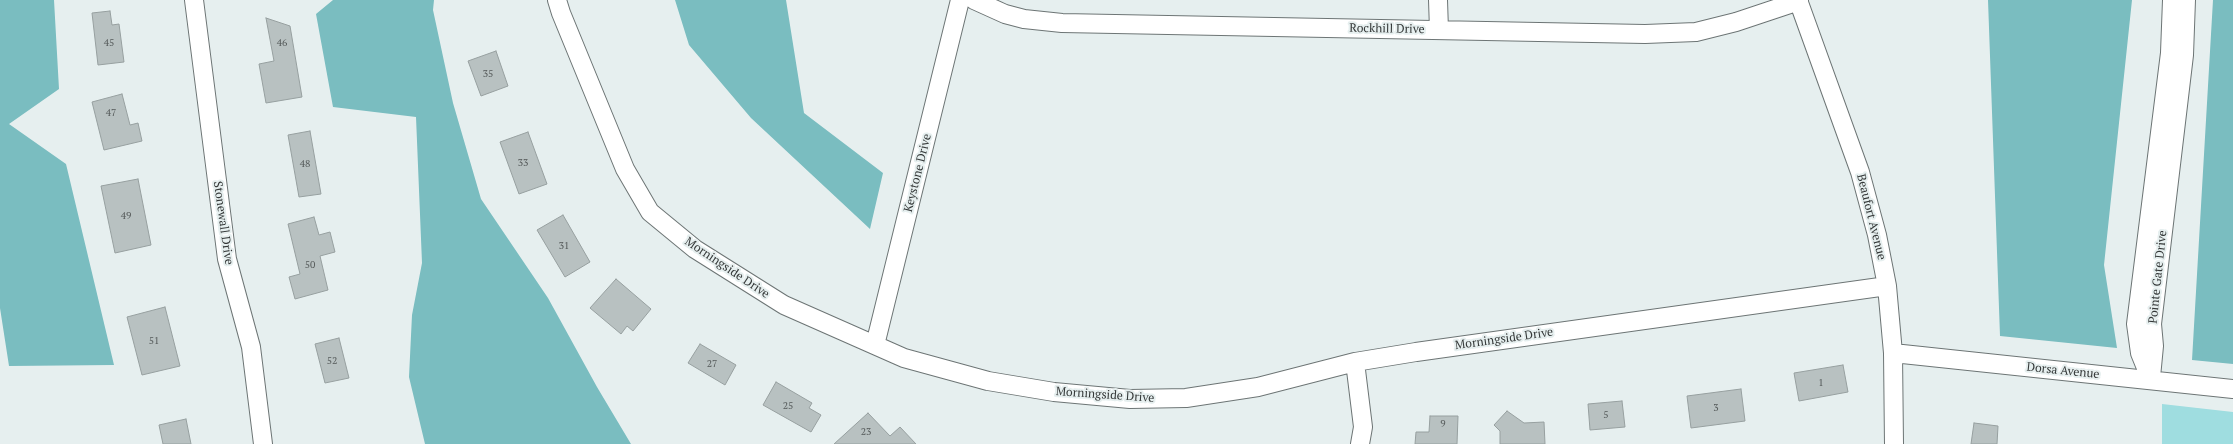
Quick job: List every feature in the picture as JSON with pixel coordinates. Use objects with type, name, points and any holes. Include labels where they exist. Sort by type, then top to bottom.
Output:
[{"type":"street","name":"Stonewall Drive","points":[[194,0],[227,259],[251,347],[263,444]]},
{"type":"street","name":"Morningside Drive","points":[[557,0],[625,169],[650,212],[695,249],[784,306],[904,358],[988,382],[1054,392],[1130,399],[1186,398],[1258,387],[1355,362],[1416,352],[1887,286]]},
{"type":"street","name":"Keystone Drive","points":[[875,346],[960,0]]},
{"type":"street","name":"Rockhill Drive","points":[[974,0],[1004,14],[1043,22],[1645,34],[1696,32],[1736,22],[1799,1]]},
{"type":"street","points":[[1438,0],[1440,30]]},
{"type":"street","name":"Pointe Gate Drive","points":[[2151,380],[2140,353],[2136,324],[2170,53],[2172,0]]},
{"type":"street","name":"Pointe Gate Drive","points":[[2151,380],[2154,346],[2152,324],[2184,55],[2186,0]]},
{"type":"street","name":"Beaufort Avenue","points":[[1799,1],[1860,172],[1877,235],[1887,286],[1893,353],[1894,444]]},
{"type":"street","name":"Dorsa Avenue","points":[[1893,353],[2233,389]]},
{"type":"street","points":[[1355,362],[1363,427],[1360,444]]},
{"type":"shaded area","points":[[0,0],[54,0],[59,89],[9,124],[66,164],[114,365],[9,366],[0,308]]},
{"type":"shaded area","points":[[333,0],[434,0],[433,10],[453,103],[481,199],[548,298],[631,444],[425,444],[409,377],[412,315],[422,263],[416,117],[333,107],[316,14]]},
{"type":"shaded area","points":[[675,0],[786,0],[804,113],[883,173],[870,229],[751,118],[689,45]]},
{"type":"shaded area","points":[[1988,0],[2132,0],[2104,265],[2117,348],[2000,336]]},
{"type":"shaded area","points":[[2213,0],[2233,0],[2233,364],[2192,360]]},
{"type":"shaded area","points":[[2162,404],[2233,412],[2233,444],[2162,444]]},
{"type":"building","points":[[110,11],[112,25],[119,24],[124,62],[98,65],[92,13]]},
{"type":"building","points":[[266,18],[290,26],[302,97],[266,103],[259,64],[274,61]]},
{"type":"building","points":[[496,51],[508,86],[481,96],[468,61]]},
{"type":"building","points":[[122,94],[130,125],[138,123],[142,141],[104,150],[92,102]]},
{"type":"building","points":[[310,131],[321,194],[299,197],[288,135]]},
{"type":"building","points":[[528,132],[547,184],[519,194],[500,142]]},
{"type":"building","points":[[138,179],[151,245],[115,253],[101,186]]},
{"type":"building","points":[[563,215],[590,262],[565,277],[537,230]]},
{"type":"building","points":[[314,217],[319,235],[330,232],[335,252],[320,256],[328,290],[295,299],[289,277],[300,274],[288,224]]},
{"type":"building","points":[[616,279],[651,309],[633,331],[627,326],[621,334],[590,308]]},
{"type":"building","points":[[165,307],[180,366],[142,375],[127,317]]},
{"type":"building","points":[[339,338],[349,378],[325,383],[315,344]]},
{"type":"building","points":[[700,344],[736,365],[725,385],[688,363]]},
{"type":"building","points":[[1843,365],[1848,392],[1799,401],[1794,373]]},
{"type":"building","points":[[776,382],[812,403],[809,408],[821,415],[811,432],[763,405]]},
{"type":"building","points":[[1741,389],[1745,421],[1691,428],[1687,396]]},
{"type":"building","points":[[1622,401],[1625,427],[1590,430],[1588,404]]},
{"type":"building","points":[[1507,411],[1524,423],[1544,422],[1545,444],[1500,444],[1500,431],[1494,425]]},
{"type":"building","points":[[868,413],[890,436],[900,427],[916,444],[834,444]]},
{"type":"building","points":[[1430,416],[1458,416],[1457,444],[1415,444],[1416,432],[1429,432]]},
{"type":"building","points":[[186,419],[191,444],[163,444],[159,425]]},
{"type":"building","points":[[1974,423],[1998,426],[1997,444],[1971,444]]}]
